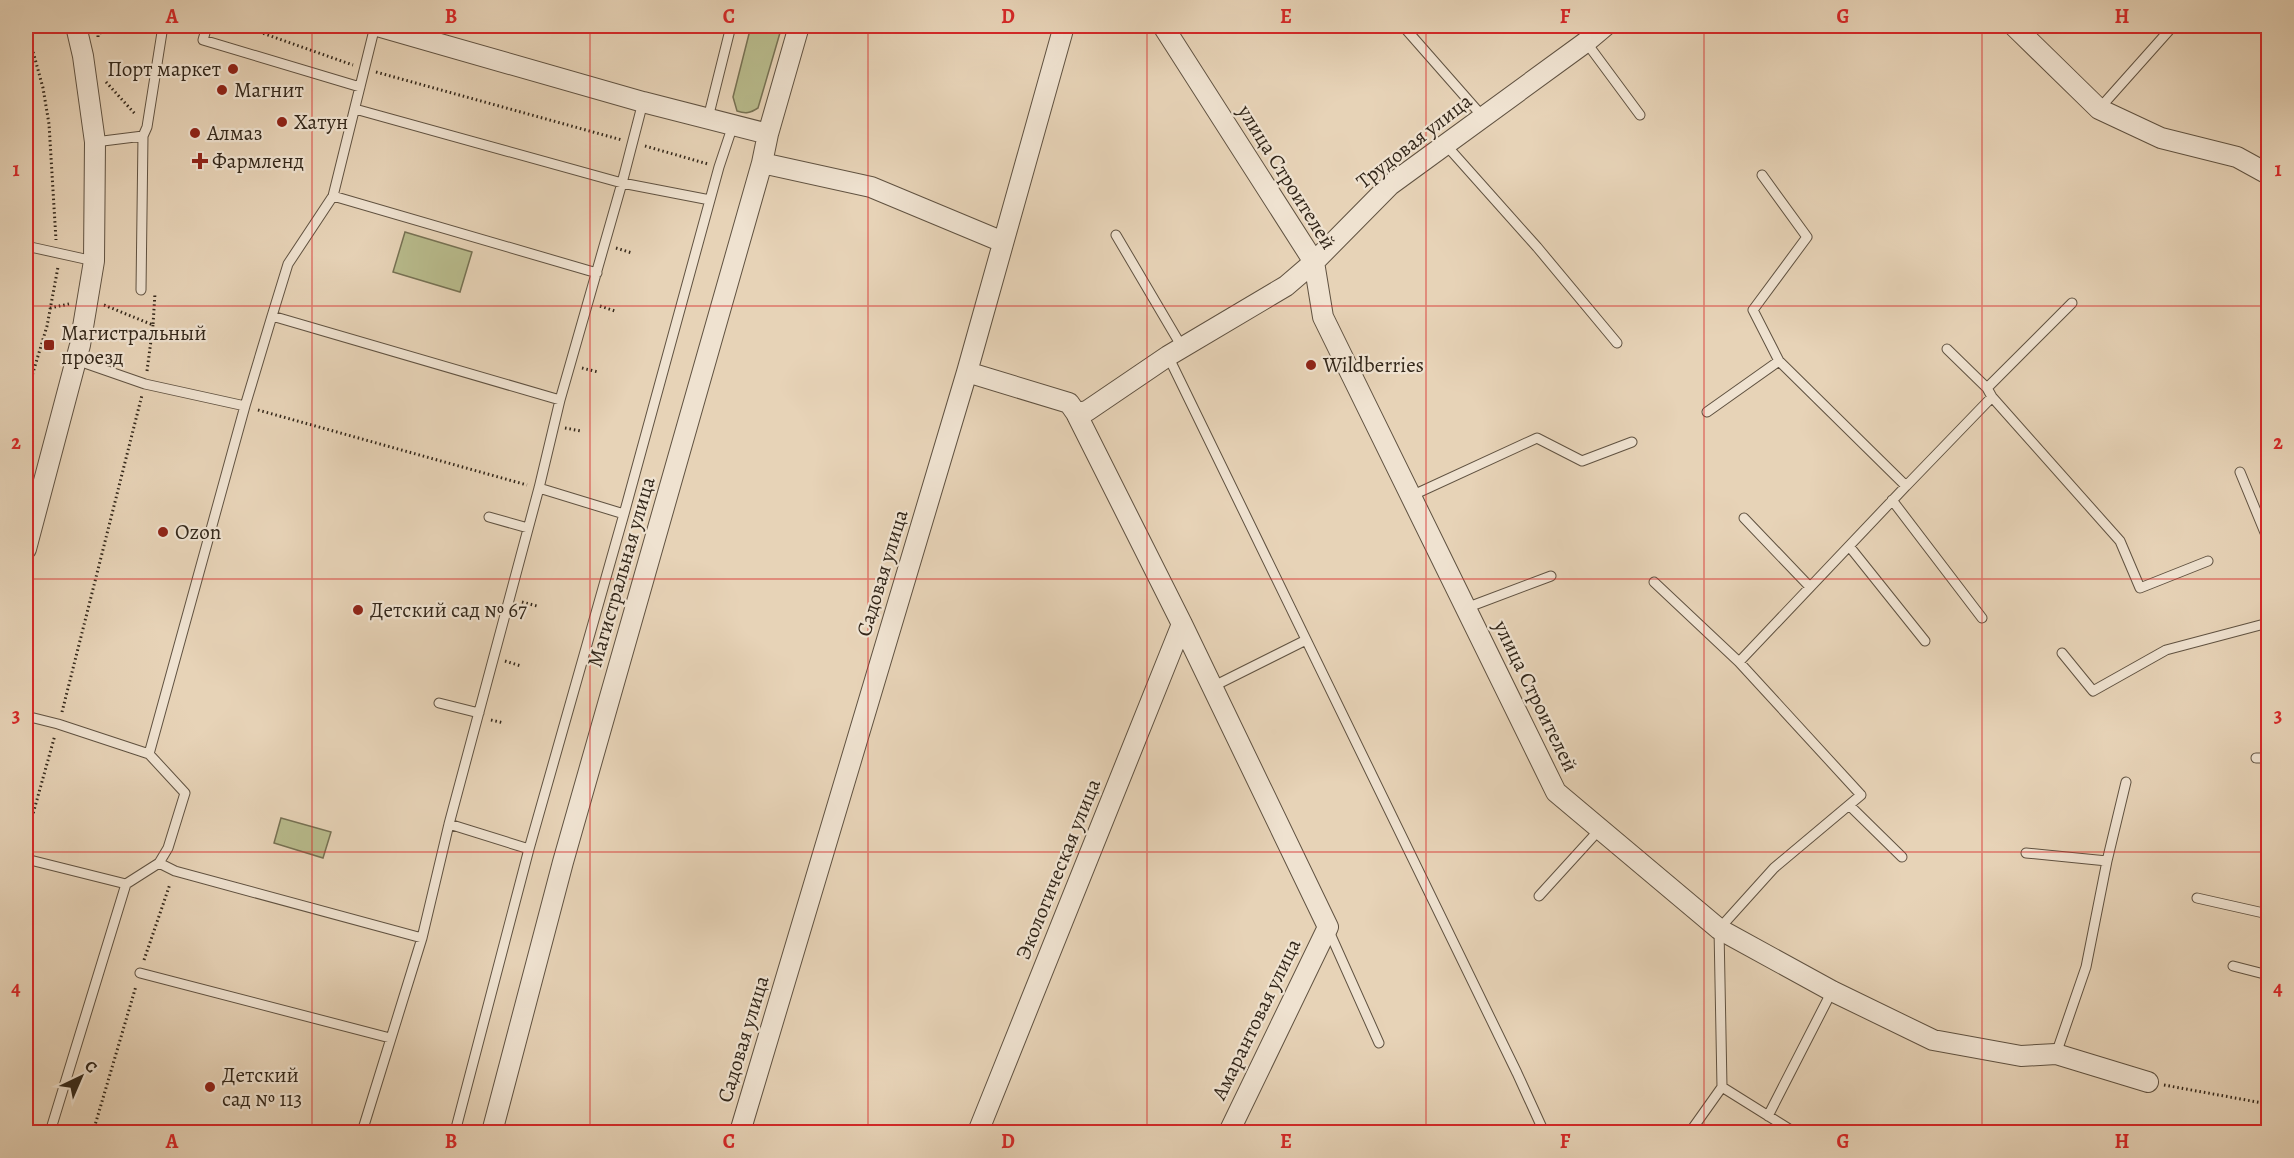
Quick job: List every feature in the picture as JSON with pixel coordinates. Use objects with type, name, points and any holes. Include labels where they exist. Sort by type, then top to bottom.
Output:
[{"type":"street","points":[[26,549],[76,360],[89,299],[94,261],[95,142],[83,56],[76,26]]},
{"type":"street","points":[[376,26],[643,102],[768,134]]},
{"type":"street","name":"Магистральная улица","points":[[492,1132],[563,862],[762,164],[768,134],[799,26]]},
{"type":"street","name":"Садовая улица","points":[[740,1132],[967,372],[1064,26]]},
{"type":"street","name":"улица Строителей","points":[[1163,26],[1314,262],[1323,317],[1556,792],[1719,929],[1832,991],[1933,1040],[2020,1056],[2056,1054],[2148,1082]]},
{"type":"street","name":"Трудовая улица","points":[[1076,413],[1087,411],[1175,352],[1286,286],[1314,262],[1390,185],[1605,26]]},
{"type":"street","points":[[2014,26],[2099,109],[2162,138],[2237,157],[2265,169]]},
{"type":"street","points":[[762,164],[871,187],[1003,242]]},
{"type":"street","points":[[967,372],[1068,403],[1076,413],[1182,624],[1328,927]]},
{"type":"street","name":"Экологическая улица","points":[[978,1132],[1182,624]]},
{"type":"street","name":"Амарантовая улица","points":[[1229,1132],[1328,927]]},
{"type":"lane","points":[[141,290],[143,136],[147,128],[163,26]]},
{"type":"lane","points":[[207,26],[203,40],[360,87]]},
{"type":"lane","points":[[149,754],[245,406],[288,264],[333,196],[376,26]]},
{"type":"lane","points":[[708,118],[730,26]]},
{"type":"lane","points":[[1403,26],[1484,117]]},
{"type":"lane","points":[[2099,109],[2173,26]]},
{"type":"lane","points":[[1586,42],[1640,115]]},
{"type":"lane","points":[[362,1132],[422,938],[449,824],[539,488],[560,400],[643,102]]},
{"type":"lane","points":[[355,109],[622,183],[710,200]]},
{"type":"lane","points":[[455,1132],[529,849],[732,125]]},
{"type":"lane","points":[[95,142],[143,136]]},
{"type":"lane","points":[[1446,145],[1537,247],[1617,343]]},
{"type":"lane","points":[[1762,175],[1807,237],[1753,310],[1779,361],[1906,486]]},
{"type":"lane","points":[[333,196],[597,273]]},
{"type":"lane","points":[[1116,235],[1175,352],[1306,640],[1544,1132]]},
{"type":"lane","points":[[26,246],[94,261]]},
{"type":"lane","points":[[1739,662],[1906,486],[2072,303]]},
{"type":"lane","points":[[272,316],[560,400]]},
{"type":"lane","points":[[1947,349],[1989,392],[2120,541],[2140,588],[2208,561]]},
{"type":"lane","points":[[76,360],[145,384],[245,406]]},
{"type":"lane","points":[[1707,412],[1779,361]]},
{"type":"lane","points":[[1411,496],[1537,438],[1582,461],[1632,442]]},
{"type":"lane","points":[[2240,472],[2268,540]]},
{"type":"lane","points":[[539,488],[624,513]]},
{"type":"lane","points":[[1892,500],[1982,618]]},
{"type":"lane","points":[[489,517],[528,528]]},
{"type":"lane","points":[[1744,518],[1810,587]]},
{"type":"lane","points":[[1849,546],[1925,641]]},
{"type":"lane","points":[[1466,608],[1551,576]]},
{"type":"lane","points":[[1654,582],[1739,662],[1861,795],[1774,868],[1719,929],[1722,1087],[1690,1132]]},
{"type":"lane","points":[[2062,654],[2093,691],[2166,650],[2268,623]]},
{"type":"lane","points":[[1212,687],[1306,640]]},
{"type":"lane","points":[[439,703],[479,713]]},
{"type":"lane","points":[[26,716],[58,724],[149,754],[185,793],[168,848],[159,863],[126,884],[50,1132]]},
{"type":"lane","points":[[2256,758],[2268,758]]},
{"type":"lane","points":[[2056,1054],[2086,967],[2107,861],[2126,782]]},
{"type":"lane","points":[[1849,806],[1902,857]]},
{"type":"lane","points":[[449,824],[529,849]]},
{"type":"lane","points":[[1539,896],[1600,829]]},
{"type":"lane","points":[[2026,853],[2107,861]]},
{"type":"lane","points":[[26,858],[126,884]]},
{"type":"lane","points":[[159,863],[175,871],[422,938]]},
{"type":"lane","points":[[2198,898],[2268,914]]},
{"type":"lane","points":[[1328,927],[1379,1043]]},
{"type":"lane","points":[[2234,966],[2268,975]]},
{"type":"lane","points":[[140,973],[390,1038]]},
{"type":"lane","points":[[1768,1116],[1832,991]]},
{"type":"lane","points":[[1722,1087],[1794,1132]]},
{"type":"path","points":[[26,26],[43,88],[49,124],[58,272],[47,326],[26,396]]},
{"type":"path","points":[[242,26],[364,69],[719,167]]},
{"type":"path","points":[[26,839],[58,724],[145,384],[153,325]]},
{"type":"path","points":[[245,406],[539,488]]},
{"type":"path","points":[[93,1132],[140,973],[175,871]]},
{"type":"path","points":[[2148,1082],[2268,1104]]},
{"type":"green space","points":[[751,26],[782,26],[758,108],[750,112],[743,112],[737,111],[733,97]]},
{"type":"green space","points":[[405,232],[472,252],[460,292],[393,272]]},
{"type":"green space","points":[[281,818],[331,832],[323,858],[274,843]]},
{"type":"place","name":"Порт маркет","points":[[233,69]]},
{"type":"place","name":"Магнит","points":[[222,90]]},
{"type":"place","name":"Хатун","points":[[282,122]]},
{"type":"place","name":"Алмаз","points":[[195,133]]},
{"type":"place","name":"Фармленд","points":[[200,161]]},
{"type":"place","name":"Магистральный проезд","points":[[49,345]]},
{"type":"place","name":"Wildberries","points":[[1311,365]]},
{"type":"place","name":"Ozon","points":[[163,532]]},
{"type":"place","name":"Детский сад № 67","points":[[358,610]]},
{"type":"place","name":"Детский сад № 113","points":[[210,1087]]}]
